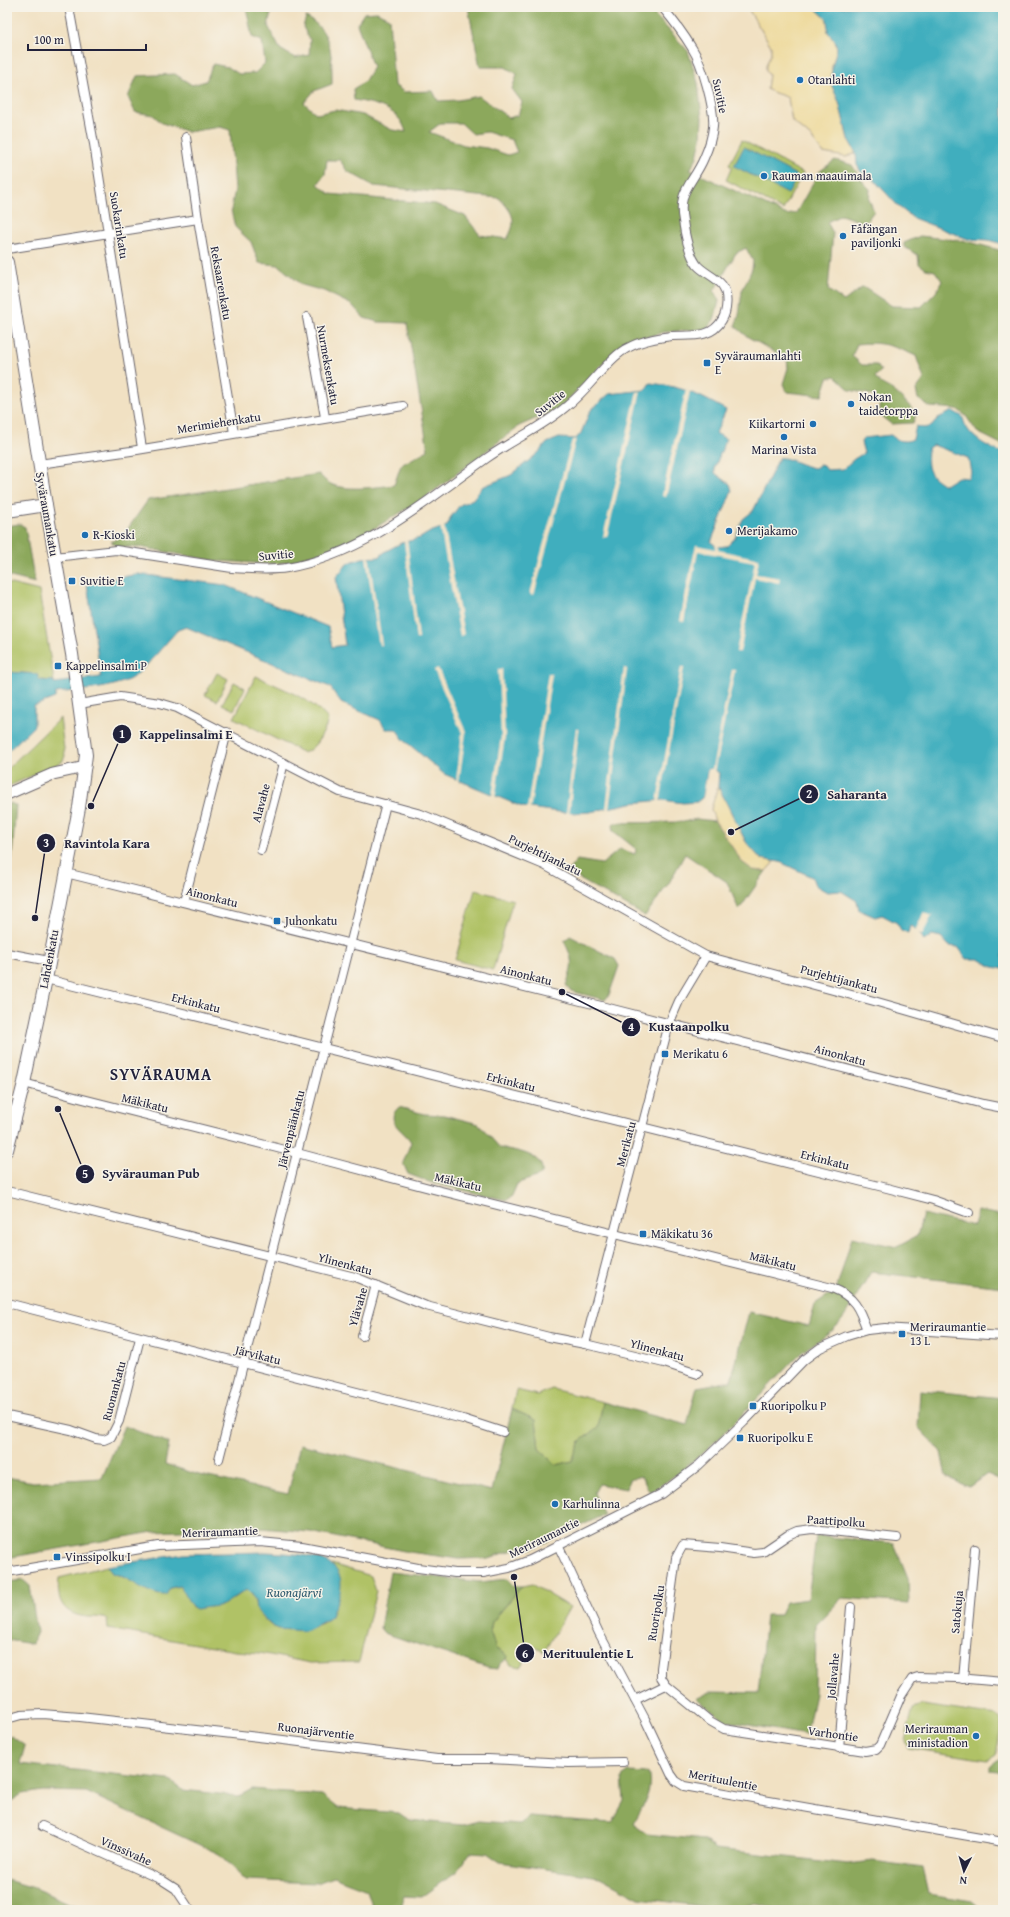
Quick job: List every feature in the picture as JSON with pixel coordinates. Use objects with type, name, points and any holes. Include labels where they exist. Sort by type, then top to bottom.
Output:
[{"type":"main road","name":"Syväraumankatu","points":[[7,262],[85,740],[85,767]]},
{"type":"main road","points":[[7,511],[46,505]]},
{"type":"main road","name":"Lahdenkatu","points":[[7,1150],[12,1110],[24,1083],[46,979],[85,767]]},
{"type":"street","name":"Suokarinkatu","points":[[69,7],[108,233],[142,448]]},
{"type":"street","name":"Suvitie","points":[[55,557],[116,550],[232,568],[286,569],[331,556],[371,538],[402,519],[490,456],[533,431],[569,405],[618,354],[631,346],[671,336],[703,335],[719,325],[726,312],[725,292],[722,285],[697,265],[691,255],[682,210],[684,191],[704,159],[710,142],[713,125],[712,112],[699,61],[693,49],[662,7]]},
{"type":"street","name":"Reksaarenkatu","points":[[186,137],[198,219],[234,433]]},
{"type":"street","points":[[7,249],[198,219]]},
{"type":"street","name":"Nurmeksenkatu","points":[[307,317],[325,417]]},
{"type":"street","name":"Merimiehenkatu","points":[[39,464],[131,451],[325,417],[403,406]]},
{"type":"street","name":"Purjehtijankatu","points":[[78,700],[120,697],[138,698],[177,708],[227,732],[340,792],[421,814],[544,865],[706,956],[874,1001],[1003,1038]]},
{"type":"street","points":[[184,902],[227,732]]},
{"type":"street","name":"Alavahe","points":[[261,850],[284,763]]},
{"type":"street","points":[[7,794],[53,774],[85,767]]},
{"type":"street","name":"Järvenpäänkatu","points":[[219,1459],[349,943],[386,804]]},
{"type":"street","name":"Ainonkatu","points":[[66,873],[1003,1108]]},
{"type":"street","points":[[7,953],[49,961]]},
{"type":"street","name":"Merikatu","points":[[585,1344],[669,1024],[679,1001],[706,956]]},
{"type":"street","name":"Erkinkatu","points":[[46,979],[883,1187],[934,1200],[969,1213]]},
{"type":"street","name":"Mäkikatu","points":[[24,1083],[433,1189],[614,1233],[842,1292],[859,1308],[867,1330]]},
{"type":"street","name":"Ylinenkatu","points":[[7,1191],[355,1277],[426,1306],[549,1337],[664,1363],[698,1374]]},
{"type":"street","name":"Ylävahe","points":[[362,1336],[376,1285]]},
{"type":"street","name":"Järvikatu","points":[[7,1303],[463,1419],[503,1432]]},
{"type":"street","name":"Meriraumantie","points":[[7,1572],[158,1546],[260,1542],[308,1548],[418,1568],[455,1573],[483,1573],[509,1568],[530,1560],[558,1544],[661,1494],[699,1465],[744,1422],[804,1360],[826,1344],[867,1330],[885,1328],[1003,1336]]},
{"type":"street","name":"Ruonankatu","points":[[7,1416],[72,1430],[96,1439],[104,1440],[111,1437],[119,1421],[140,1338]]},
{"type":"street","name":"Paattipolku","points":[[683,1545],[754,1553],[763,1552],[788,1535],[797,1531],[812,1529],[897,1538]]},
{"type":"street","name":"Merituulentie","points":[[558,1544],[599,1633],[635,1700],[671,1774],[684,1786],[1003,1842]]},
{"type":"street","name":"Ruoripolku","points":[[666,1685],[661,1677],[660,1668],[662,1647],[676,1558],[683,1545]]},
{"type":"street","name":"Satokuja","points":[[963,1679],[975,1548]]},
{"type":"street","name":"Jollavahe","points":[[838,1748],[851,1607]]},
{"type":"street","name":"Varhontie","points":[[666,1685],[710,1722],[724,1729],[865,1751],[876,1749],[880,1745],[901,1696],[912,1679],[918,1677],[1003,1682]]},
{"type":"street","points":[[635,1700],[666,1685]]},
{"type":"street","name":"Ruonajärventie","points":[[7,1719],[21,1715],[42,1714],[80,1717],[436,1759],[488,1759],[568,1763],[623,1762]]},
{"type":"street","name":"Vinssivahe","points":[[42,1826],[162,1880],[176,1889],[190,1910]]},
{"type":"street","points":[[508,1910],[516,1910]]},
{"type":"green space","points":[[246,7],[268,7],[271,13],[268,26],[280,49],[295,58],[309,55],[310,40],[303,27],[306,17],[315,23],[326,37],[331,55],[332,84],[314,91],[304,103],[317,114],[335,110],[363,115],[392,130],[406,132],[398,117],[386,108],[354,100],[353,89],[364,82],[373,67],[357,24],[364,13],[377,12],[389,18],[394,85],[404,92],[433,91],[438,101],[458,100],[479,96],[509,118],[518,115],[522,102],[512,89],[517,74],[505,67],[480,67],[468,7],[642,7],[655,15],[688,51],[698,83],[702,118],[701,139],[697,157],[690,170],[787,215],[796,213],[819,172],[835,160],[852,165],[863,182],[870,189],[869,199],[874,211],[865,223],[841,215],[827,222],[833,233],[828,290],[844,301],[863,287],[892,306],[921,307],[936,292],[942,281],[935,271],[926,269],[919,264],[918,255],[904,247],[904,243],[920,236],[966,241],[1003,251],[1003,445],[977,432],[966,416],[957,409],[930,407],[918,399],[916,390],[924,379],[916,356],[901,349],[887,345],[873,343],[857,344],[852,356],[862,365],[877,365],[881,371],[875,377],[880,383],[897,394],[912,409],[916,415],[913,423],[891,424],[882,417],[879,404],[872,395],[850,390],[835,376],[828,378],[822,396],[787,392],[783,384],[788,368],[787,359],[748,337],[735,326],[739,315],[742,291],[752,269],[753,261],[746,248],[736,253],[714,291],[719,301],[714,320],[706,329],[664,332],[622,344],[560,408],[519,426],[425,498],[353,541],[300,560],[274,564],[216,561],[139,547],[120,547],[111,542],[124,534],[148,500],[319,474],[335,486],[360,488],[394,485],[401,465],[428,450],[407,323],[378,322],[364,318],[352,305],[324,291],[302,285],[278,265],[259,263],[251,242],[235,227],[231,210],[235,189],[230,130],[220,127],[188,132],[162,123],[153,115],[135,112],[128,97],[137,76],[175,74],[192,85],[206,81],[213,64],[228,67],[239,74],[255,73],[265,63],[262,41],[252,37]],"holes":[[[441,123],[461,123],[473,134],[487,132],[512,140],[517,152],[508,155],[487,148],[464,145],[429,132]],[[327,160],[340,160],[347,171],[374,186],[499,198],[511,213],[513,222],[512,227],[507,239],[480,235],[465,216],[435,204],[330,194],[318,184],[325,174]]]},
{"type":"green space","name":"Rauman maauimala","points":[[742,140],[803,173],[783,210],[726,180],[732,167],[729,165]]},
{"type":"green space","points":[[19,524],[25,527],[35,583],[7,576],[7,526]]},
{"type":"green space","points":[[7,583],[39,591],[54,681],[39,680],[37,674],[7,672]]},
{"type":"green space","points":[[217,673],[228,679],[217,701],[205,695]]},
{"type":"green space","points":[[256,676],[304,699],[328,719],[325,729],[316,744],[308,751],[304,753],[234,718]]},
{"type":"green space","points":[[234,682],[245,688],[234,710],[222,704]]},
{"type":"green space","points":[[60,718],[65,756],[62,762],[7,787],[7,769]]},
{"type":"green space","points":[[11,803],[16,806],[12,857],[7,878],[7,805]]},
{"type":"green space","points":[[697,819],[715,821],[742,862],[753,870],[766,871],[739,910],[727,882],[685,854],[669,883],[645,916],[567,872],[577,860],[602,864],[620,849],[635,854],[636,849],[612,830],[614,823],[683,822]]},
{"type":"green space","points":[[475,890],[513,900],[493,970],[455,960]]},
{"type":"green space","points":[[570,936],[615,959],[619,966],[609,995],[605,1000],[571,991],[566,985],[571,967],[571,958],[564,941]]},
{"type":"green space","points":[[399,1107],[424,1114],[444,1115],[479,1124],[500,1148],[513,1150],[534,1157],[539,1161],[542,1167],[542,1173],[536,1177],[517,1184],[512,1196],[506,1200],[432,1183],[408,1174],[403,1163],[411,1142],[396,1126],[393,1117]]},
{"type":"green space","points":[[978,1211],[1003,1214],[1003,1287],[871,1272],[839,1324],[829,1334],[799,1355],[728,1429],[691,1463],[650,1492],[641,1476],[629,1480],[626,1489],[599,1484],[594,1493],[604,1515],[531,1549],[526,1546],[489,1558],[459,1559],[409,1552],[310,1532],[260,1528],[153,1532],[7,1558],[7,1477],[33,1482],[102,1478],[124,1426],[169,1443],[165,1464],[199,1475],[288,1494],[300,1444],[492,1491],[512,1409],[536,1420],[539,1449],[557,1465],[572,1461],[580,1441],[598,1428],[603,1402],[687,1425],[697,1387],[731,1381],[749,1312],[809,1326],[815,1304],[827,1296],[835,1294],[852,1237],[897,1247],[917,1236],[923,1214],[974,1226]]},
{"type":"green space","points":[[552,1389],[603,1402],[598,1428],[580,1441],[572,1461],[557,1465],[539,1449],[536,1420],[512,1409],[516,1390],[538,1395]]},
{"type":"green space","points":[[920,1390],[1003,1398],[1003,1481],[987,1474],[969,1487],[946,1477],[941,1452],[918,1427]]},
{"type":"green space","points":[[816,1536],[894,1543],[908,1578],[909,1603],[842,1598],[816,1625],[815,1694],[806,1735],[726,1721],[696,1699],[710,1692],[758,1693],[766,1615],[780,1615],[786,1602],[808,1599]]},
{"type":"green space","points":[[332,1564],[371,1576],[376,1591],[359,1662],[310,1663],[260,1653],[236,1651],[108,1629],[107,1619],[79,1616],[67,1610],[60,1600],[58,1586],[59,1578],[107,1566],[112,1573],[124,1577],[159,1595],[170,1588],[179,1586],[186,1595],[192,1607],[233,1599],[246,1590],[252,1593],[257,1610],[270,1625],[277,1628],[294,1629],[312,1627],[326,1621],[330,1617],[337,1598],[340,1578]]},
{"type":"green space","points":[[390,1572],[480,1582],[507,1579],[514,1586],[522,1586],[492,1622],[490,1631],[496,1649],[508,1656],[507,1659],[500,1664],[498,1669],[488,1668],[384,1633],[380,1628]]},
{"type":"green space","points":[[23,1580],[30,1586],[37,1632],[32,1644],[7,1640],[7,1582]]},
{"type":"green space","points":[[532,1584],[570,1607],[544,1652],[533,1646],[520,1667],[511,1665],[507,1659],[508,1656],[496,1649],[490,1631],[492,1622],[522,1586]]},
{"type":"green space","points":[[923,1705],[997,1716],[1002,1722],[996,1755],[988,1760],[908,1748],[905,1741],[913,1708]]},
{"type":"green space","points":[[11,1736],[25,1746],[20,1764],[169,1780],[183,1790],[239,1796],[252,1789],[322,1795],[338,1808],[399,1813],[409,1820],[463,1825],[478,1821],[520,1824],[529,1817],[612,1823],[624,1801],[622,1777],[629,1772],[648,1773],[649,1786],[646,1800],[633,1824],[647,1834],[704,1840],[716,1849],[848,1864],[873,1861],[923,1868],[929,1894],[972,1901],[983,1910],[775,1910],[763,1905],[753,1904],[747,1905],[740,1909],[731,1910],[639,1898],[600,1877],[500,1862],[487,1853],[470,1852],[457,1871],[421,1897],[404,1896],[399,1910],[373,1910],[367,1890],[333,1877],[317,1883],[246,1880],[219,1854],[86,1792],[43,1791],[22,1794],[7,1804],[7,1739]]},
{"type":"green space","points":[[1003,1744],[1003,1773],[990,1771],[990,1766],[1000,1758]]},
{"type":"green space","points":[[7,1880],[34,1888],[85,1910],[7,1910]]},
{"type":"sand","name":"Otanlahti","points":[[747,7],[814,7],[827,19],[828,32],[835,41],[837,48],[832,67],[832,86],[839,102],[848,139],[856,153],[846,157],[823,153],[811,137],[792,121],[788,98],[767,89],[769,75],[766,71],[766,65],[771,53],[771,46]]},
{"type":"sand","points":[[718,786],[746,842],[761,859],[775,861],[766,871],[753,870],[742,862],[715,821],[711,809]]},
{"type":"water","points":[[814,7],[1003,7],[1003,244],[988,240],[968,239],[913,218],[899,207],[874,180],[861,172],[857,165],[856,153],[848,139],[839,102],[832,86],[832,67],[837,48],[835,41],[828,32],[827,19]]},
{"type":"water","points":[[744,147],[798,176],[788,194],[734,166]]},
{"type":"water","points":[[650,383],[681,389],[698,395],[726,410],[716,433],[726,439],[715,467],[715,473],[730,484],[732,491],[711,542],[717,547],[727,546],[735,538],[743,519],[753,511],[779,458],[815,468],[819,465],[824,466],[827,470],[843,469],[854,459],[864,453],[861,442],[864,438],[891,435],[901,441],[907,441],[913,439],[916,426],[924,428],[932,426],[938,418],[953,411],[963,417],[972,435],[984,444],[1003,453],[1003,969],[993,967],[979,959],[967,959],[958,947],[949,946],[941,937],[932,935],[924,941],[915,928],[910,926],[908,933],[901,930],[897,923],[882,915],[875,917],[859,910],[857,901],[841,891],[827,892],[815,885],[812,877],[780,862],[761,859],[746,842],[718,786],[719,773],[715,770],[708,769],[703,797],[697,802],[683,803],[663,800],[631,803],[590,812],[576,813],[522,807],[444,774],[404,740],[396,729],[386,729],[380,720],[341,703],[330,687],[186,627],[178,630],[140,672],[128,680],[102,688],[56,693],[55,698],[34,706],[34,726],[7,752],[7,672],[37,674],[39,680],[54,681],[54,683],[101,677],[87,584],[138,574],[225,585],[328,627],[332,647],[345,645],[336,577],[348,563],[362,558],[379,557],[386,551],[401,543],[420,538],[430,532],[447,526],[450,518],[460,505],[473,499],[482,487],[511,475],[538,453],[547,443],[559,438],[576,439],[581,433],[590,411],[609,394],[645,390]],"holes":[[[933,445],[968,458],[971,472],[968,478],[958,477],[945,485],[934,477],[929,470],[928,448]]]},
{"type":"water","name":"Ruonajärvi","points":[[267,1552],[303,1555],[316,1558],[327,1563],[336,1570],[340,1579],[340,1592],[330,1618],[305,1631],[279,1629],[272,1626],[256,1609],[252,1593],[246,1590],[223,1605],[196,1609],[191,1605],[179,1586],[170,1588],[166,1595],[159,1595],[145,1590],[126,1578],[112,1573],[107,1566],[184,1554]]},
{"type":"pier","points":[[686,390],[690,391],[666,497],[662,496]]},
{"type":"pier","points":[[641,391],[607,537],[603,537],[637,392]]},
{"type":"pier","points":[[576,439],[534,595],[530,594],[572,440]]},
{"type":"pier","points":[[444,525],[464,635],[460,636],[440,526]]},
{"type":"pier","points":[[407,539],[419,639],[416,639],[404,540]]},
{"type":"pier","points":[[716,543],[719,545],[718,550],[759,559],[756,574],[780,578],[779,583],[755,578],[740,652],[736,652],[755,562],[698,551],[684,622],[680,621],[696,545],[715,549]]},
{"type":"pier","points":[[366,556],[369,556],[382,645],[379,645]]},
{"type":"pier","points":[[681,667],[684,667],[660,802],[657,802]]},
{"type":"pier","points":[[438,668],[466,732],[459,782],[456,782],[462,733],[434,670]]},
{"type":"pier","points":[[624,668],[627,669],[609,809],[606,809]]},
{"type":"pier","points":[[498,669],[502,669],[505,737],[495,798],[492,797],[501,737]]},
{"type":"pier","points":[[732,670],[735,670],[714,772],[710,771],[705,797],[703,797],[708,769],[712,769]]},
{"type":"pier","points":[[548,673],[552,674],[530,810],[527,809]]},
{"type":"pier","points":[[576,729],[579,729],[569,815],[566,814]]},
{"type":"pier","points":[[924,912],[932,916],[922,935],[915,931]]},
{"type":"place","name":"Otanlahti","points":[[800,80]]},
{"type":"place","name":"Rauman maauimala","points":[[764,176]]},
{"type":"place","name":"Fåfängan paviljonki","points":[[843,236]]},
{"type":"place","name":"Syväraumanlahti E","points":[[707,363]]},
{"type":"place","name":"Nokan taidetorppa","points":[[851,404]]},
{"type":"place","name":"Kiikartorni","points":[[813,424]]},
{"type":"place","name":"Marina Vista","points":[[784,437]]},
{"type":"place","name":"Merijakamo","points":[[729,531]]},
{"type":"place","name":"R-Kioski","points":[[85,535]]},
{"type":"place","name":"Suvitie E","points":[[72,581]]},
{"type":"place","name":"Kappelinsalmi P","points":[[58,666]]},
{"type":"place","name":"Kappelinsalmi E","points":[[91,806]]},
{"type":"place","name":"Saharanta","points":[[731,832]]},
{"type":"place","name":"Ravintola Kara","points":[[35,918]]},
{"type":"place","name":"Juhonkatu","points":[[277,921]]},
{"type":"place","name":"Kustaanpolku","points":[[562,992]]},
{"type":"place","name":"Merikatu 6","points":[[665,1054]]},
{"type":"place","name":"Syvärauman Pub","points":[[58,1109]]},
{"type":"place","name":"Mäkikatu 36","points":[[643,1234]]},
{"type":"place","name":"Meriraumantie 13 L","points":[[902,1334]]},
{"type":"place","name":"Ruoripolku P","points":[[753,1406]]},
{"type":"place","name":"Ruoripolku E","points":[[740,1438]]},
{"type":"place","name":"Karhulinna","points":[[555,1504]]},
{"type":"place","name":"Vinssipolku I","points":[[57,1557]]},
{"type":"place","name":"Merituulentie L","points":[[514,1577]]},
{"type":"place","name":"Merirauman ministadion","points":[[976,1736]]},
{"type":"district","name":"SYVÄRAUMA","points":[[161,1074]]}]
